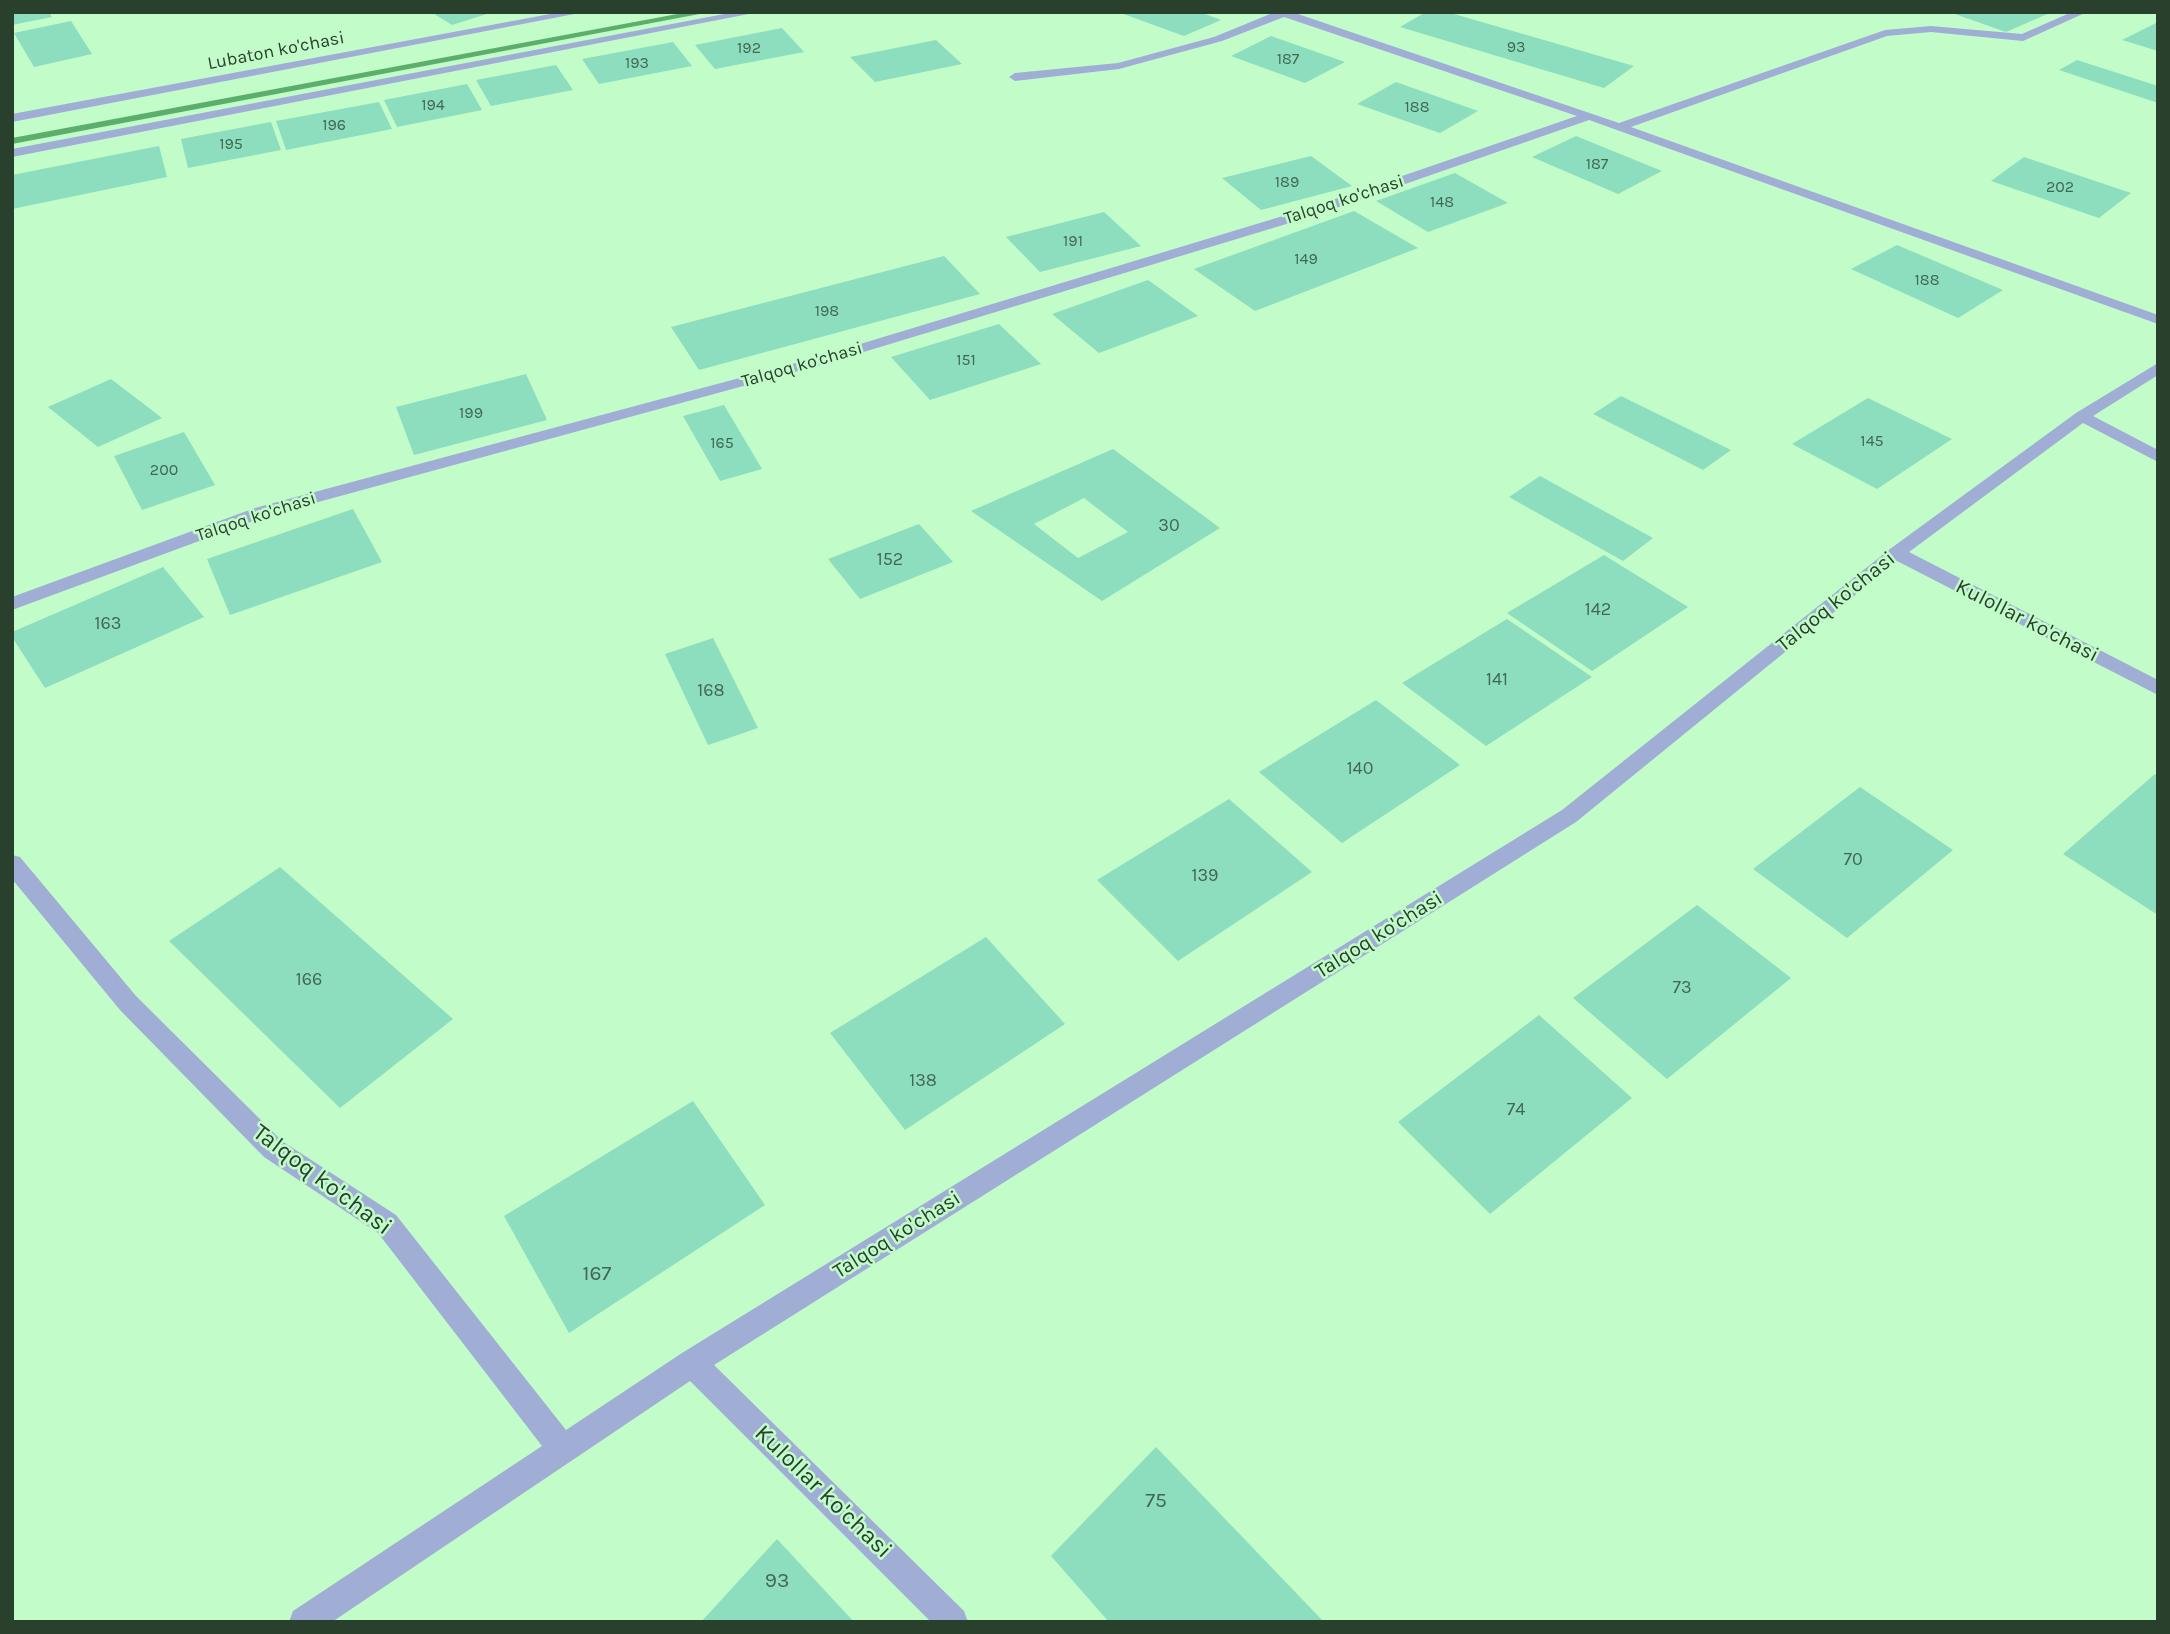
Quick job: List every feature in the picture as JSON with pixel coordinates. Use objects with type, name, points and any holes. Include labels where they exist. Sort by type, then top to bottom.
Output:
[{"type":"street","name":"Lubaton ko'chasi","points":[[12,118],[540,15],[580,12]]},
{"type":"street","points":[[12,153],[754,12]]},
{"type":"street","points":[[1618,127],[1885,33],[1931,29],[2023,38],[2082,12]]},
{"type":"street","points":[[1015,76],[1119,66],[1218,39],[1282,13],[1589,116],[2158,320]]},
{"type":"street","name":"Talqoq ko'chasi","points":[[12,604],[261,512],[819,361],[1311,212],[1589,116]]},
{"type":"street","name":"Talqoq ko'chasi","points":[[304,1622],[692,1363],[1569,816],[1896,553],[2082,416],[2158,368]]},
{"type":"street","points":[[2082,416],[2158,457]]},
{"type":"street","name":"Kulollar ko'chasi","points":[[1896,553],[2158,688]]},
{"type":"street","name":"Talqoq ko'chasi","points":[[12,863],[128,1003],[273,1149],[387,1224],[562,1448]]},
{"type":"street","name":"Kulollar ko'chasi","points":[[692,1363],[953,1622]]},
{"type":"building","points":[[12,12],[49,12],[52,17],[12,25]]},
{"type":"building","points":[[431,12],[490,12],[490,13],[452,25]]},
{"type":"building","points":[[1118,12],[1200,12],[1221,20],[1184,36]]},
{"type":"building","points":[[1426,12],[1447,12],[1634,66],[1604,88],[1400,27]]},
{"type":"building","points":[[1949,12],[2052,12],[2006,32]]},
{"type":"building","points":[[71,21],[92,54],[34,67],[14,33]]},
{"type":"building","points":[[2158,22],[2158,51],[2122,40]]},
{"type":"building","points":[[782,28],[804,52],[715,69],[695,45]]},
{"type":"building","points":[[1271,36],[1345,62],[1305,83],[1231,56]]},
{"type":"building","points":[[936,40],[962,64],[875,82],[850,57]]},
{"type":"building","points":[[673,42],[692,66],[599,84],[582,59]]},
{"type":"building","points":[[2077,60],[2158,86],[2158,103],[2059,70]]},
{"type":"building","points":[[556,65],[573,90],[491,106],[476,80]]},
{"type":"building","points":[[1396,82],[1478,111],[1440,133],[1357,104]]},
{"type":"building","points":[[467,84],[482,110],[397,127],[384,100]]},
{"type":"building","points":[[379,102],[392,129],[286,150],[276,121]]},
{"type":"building","points":[[271,122],[281,150],[188,168],[181,139]]},
{"type":"building","points":[[1576,136],[1662,171],[1618,194],[1532,157]]},
{"type":"building","points":[[159,146],[167,177],[12,209],[12,175]]},
{"type":"building","points":[[1311,156],[1352,186],[1261,210],[1222,178]]},
{"type":"building","points":[[2024,157],[2131,193],[2099,218],[1991,181]]},
{"type":"building","points":[[1455,173],[1508,203],[1428,232],[1376,201]]},
{"type":"building","points":[[1354,211],[1418,248],[1255,311],[1194,269]]},
{"type":"building","points":[[1104,212],[1141,246],[1040,272],[1006,237]]},
{"type":"building","points":[[1897,245],[2003,290],[1958,318],[1851,269]]},
{"type":"building","points":[[944,256],[980,294],[699,370],[671,327]]},
{"type":"building","points":[[1148,280],[1198,316],[1099,353],[1052,314]]},
{"type":"building","points":[[999,324],[1041,364],[930,400],[891,357]]},
{"type":"building","points":[[526,374],[547,420],[414,455],[396,407]]},
{"type":"building","points":[[111,379],[162,418],[98,447],[48,407]]},
{"type":"building","points":[[1621,396],[1731,450],[1703,470],[1593,414]]},
{"type":"building","points":[[1868,398],[1952,439],[1877,489],[1792,444]]},
{"type":"building","points":[[724,405],[762,469],[720,481],[683,416]]},
{"type":"building","points":[[184,432],[215,485],[142,510],[114,456]]},
{"type":"building","points":[[1113,449],[1220,528],[1102,601],[971,511]],"holes":[[[1084,498],[1128,532],[1078,558],[1034,524]]]},
{"type":"building","points":[[1540,476],[1653,538],[1623,561],[1509,497]]},
{"type":"building","points":[[353,509],[382,562],[230,615],[207,559]]},
{"type":"building","points":[[919,524],[953,562],[860,599],[828,559]]},
{"type":"building","points":[[1604,555],[1688,607],[1592,671],[1507,613]]},
{"type":"building","points":[[163,567],[204,617],[45,688],[12,637],[12,632]]},
{"type":"building","points":[[1507,619],[1592,677],[1486,746],[1402,683]]},
{"type":"building","points":[[713,638],[758,728],[708,745],[665,654]]},
{"type":"building","points":[[1376,700],[1460,765],[1342,843],[1259,772]]},
{"type":"building","points":[[2155,774],[2158,775],[2158,915],[2063,854]]},
{"type":"building","points":[[1860,787],[1953,850],[1847,938],[1753,869]]},
{"type":"building","points":[[1229,799],[1312,872],[1178,961],[1097,880]]},
{"type":"building","points":[[280,867],[453,1019],[340,1108],[169,941]]},
{"type":"building","points":[[1697,905],[1791,978],[1667,1079],[1573,998]]},
{"type":"building","points":[[986,937],[1065,1024],[905,1130],[830,1033]]},
{"type":"building","points":[[1539,1015],[1632,1098],[1490,1214],[1398,1122]]},
{"type":"building","points":[[693,1101],[765,1205],[569,1333],[504,1216]]},
{"type":"building","points":[[1156,1447],[1324,1622],[1109,1622],[1051,1556]]},
{"type":"building","points":[[777,1539],[854,1622],[701,1622]]},
{"type":"waterway","points":[[12,141],[705,12]]}]
